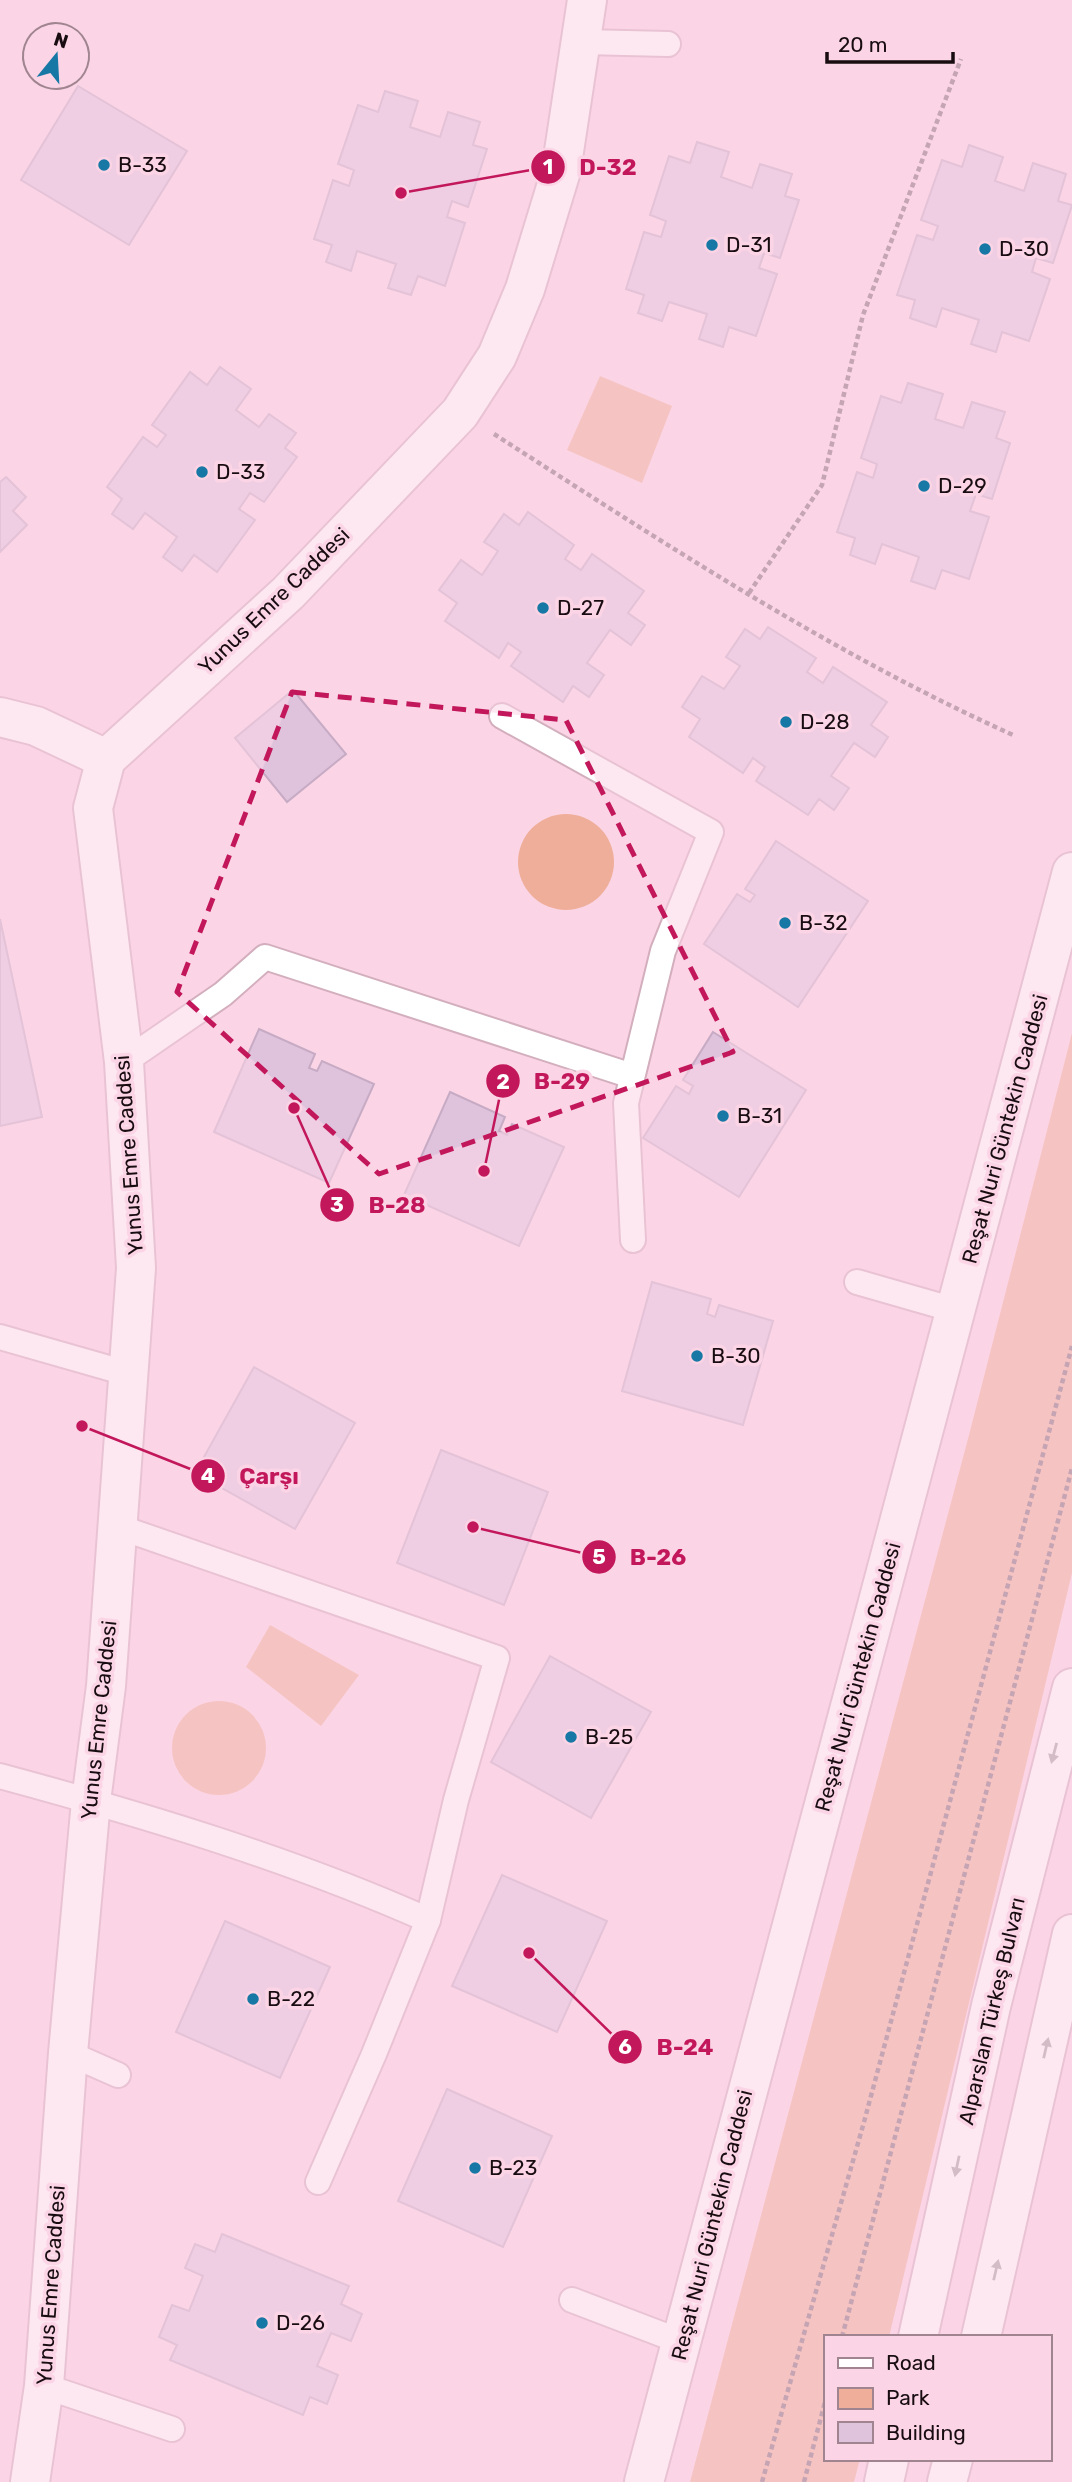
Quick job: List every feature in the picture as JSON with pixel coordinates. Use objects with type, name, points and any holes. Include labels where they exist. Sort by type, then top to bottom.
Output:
[{"type":"street","name":"Yunus Emre Caddesi","points":[[30,2482],[44,2386],[68,2053],[91,1801],[106,1686],[126,1373],[136,1268],[124,1062],[93,808],[106,759],[288,593],[460,412],[497,356],[525,289],[561,171],[583,42],[587,0]]},
{"type":"street","points":[[0,718],[36,726],[106,759]]},
{"type":"street","name":"Reşat Nuri Güntekin Caddesi","points":[[645,2482],[752,2071],[958,1311],[1072,872]]},
{"type":"street","name":"Alparslan Türkeş Bulvarı","points":[[918,2335],[991,2006],[1072,1688]]},
{"type":"street","points":[[981,2335],[1072,1934]]},
{"type":"street","points":[[884,2482],[889,2461]]},
{"type":"street","points":[[947,2482],[952,2461]]},
{"type":"lane","points":[[583,42],[668,44]]},
{"type":"lane","points":[[502,716],[711,832],[663,951],[626,1102],[633,1240]]},
{"type":"lane","points":[[124,1062],[223,994],[265,957],[632,1076]]},
{"type":"lane","points":[[857,1282],[958,1311]]},
{"type":"lane","points":[[0,1337],[126,1373]]},
{"type":"lane","points":[[116,1526],[496,1658],[456,1800],[428,1920],[318,2182]]},
{"type":"lane","points":[[0,1776],[91,1801],[360,1890],[428,1920]]},
{"type":"lane","points":[[68,2053],[118,2075]]},
{"type":"lane","points":[[572,2300],[682,2342]]},
{"type":"lane","points":[[44,2386],[172,2429]]},
{"type":"path","points":[[749,593],[822,485],[863,315],[961,59]]},
{"type":"path","points":[[460,412],[678,552],[932,699],[1013,736]]},
{"type":"path","points":[[762,2482],[864,2122],[1072,1346]]},
{"type":"path","points":[[843,2335],[1072,1468]]},
{"type":"path","points":[[804,2482],[824,2406]]},
{"type":"highlighted area","points":[[292,692],[566,720],[733,1052],[379,1174],[177,992]]},
{"type":"green space","points":[[600,376],[672,406],[642,483],[567,450]]},
{"type":"green space","points":[[566,814],[584,818],[600,828],[610,844],[614,862],[610,880],[600,896],[584,906],[566,910],[548,906],[532,896],[522,880],[518,862],[522,844],[532,828],[548,818]]},
{"type":"green space","points":[[1072,1033],[1072,1573],[889,2335],[824,2335],[824,2461],[859,2461],[854,2482],[690,2482],[969,1435]]},
{"type":"green space","points":[[270,1625],[359,1675],[321,1726],[246,1667]]},
{"type":"green space","points":[[210,1701],[228,1701],[253,1714],[263,1730],[266,1748],[263,1766],[253,1782],[228,1795],[210,1795],[185,1782],[172,1757],[172,1739],[185,1714]]},
{"type":"building","name":"B-33","points":[[75,91],[86,91],[187,151],[129,245],[21,180]]},
{"type":"building","points":[[385,91],[418,101],[410,127],[440,137],[448,112],[480,122],[473,145],[487,149],[468,207],[452,201],[447,217],[465,223],[445,286],[418,276],[411,295],[388,288],[396,264],[357,251],[351,271],[326,262],[332,245],[314,239],[333,180],[349,186],[354,170],[338,164],[358,105],[378,112]]},
{"type":"building","name":"D-31","points":[[697,142],[729,152],[721,177],[752,188],[760,164],[792,174],[785,196],[799,200],[780,258],[764,253],[759,268],[777,274],[756,336],[729,327],[723,347],[699,339],[707,314],[669,302],[662,321],[638,313],[644,295],[626,289],[644,232],[661,237],[666,221],[650,215],[669,156],[690,163]]},
{"type":"building","name":"D-30","points":[[969,145],[1003,157],[995,181],[1024,191],[1033,163],[1066,174],[1058,201],[1072,205],[1053,263],[1036,258],[1032,272],[1050,279],[1029,341],[1002,332],[996,352],[971,344],[979,320],[942,308],[936,327],[910,318],[915,300],[897,295],[917,235],[933,240],[938,226],[921,220],[942,160],[962,167]]},
{"type":"building","name":"D-33","points":[[220,367],[251,389],[236,410],[259,427],[269,414],[296,433],[285,448],[297,457],[264,502],[250,493],[239,509],[255,520],[217,572],[194,555],[182,571],[163,557],[177,537],[145,513],[133,529],[112,514],[122,499],[107,487],[143,437],[157,447],[166,435],[152,425],[190,372],[207,385]]},
{"type":"building","name":"D-29","points":[[908,383],[943,394],[935,419],[963,428],[972,402],[1005,412],[996,438],[1010,443],[992,499],[976,494],[970,511],[989,517],[969,579],[942,570],[935,589],[911,581],[919,557],[882,544],[875,564],[850,555],[855,538],[837,532],[857,472],[873,478],[877,464],[861,458],[881,396],[901,403]]},
{"type":"building","points":[[6,477],[26,497],[13,511],[27,525],[0,552],[0,482]]},
{"type":"building","name":"D-27","points":[[528,512],[574,545],[565,559],[581,570],[592,554],[644,591],[628,613],[645,625],[631,645],[610,630],[587,663],[604,675],[589,697],[573,686],[563,702],[511,666],[521,652],[508,643],[499,658],[445,621],[457,603],[439,590],[461,560],[482,575],[498,551],[484,542],[504,514],[519,525]]},
{"type":"building","name":"D-28","points":[[768,627],[816,658],[807,672],[823,683],[833,667],[887,702],[871,725],[888,737],[875,757],[854,743],[831,776],[849,788],[834,810],[819,799],[808,815],[756,781],[765,767],[753,758],[743,773],[689,737],[700,719],[682,707],[702,676],[724,689],[740,666],[726,657],[745,629],[760,639]]},
{"type":"building","points":[[293,690],[346,754],[287,802],[235,738]]},
{"type":"building","name":"B-32","points":[[776,841],[868,901],[798,1007],[704,944],[737,894],[750,902],[755,895],[745,889]]},
{"type":"building","points":[[0,919],[42,1117],[0,1126]]},
{"type":"building","points":[[259,1029],[315,1054],[309,1068],[317,1071],[322,1061],[374,1084],[329,1183],[214,1132]]},
{"type":"building","name":"B-31","points":[[713,1032],[806,1090],[739,1197],[643,1138],[676,1086],[689,1094],[693,1086],[683,1080]]},
{"type":"building","points":[[450,1092],[505,1117],[499,1131],[507,1135],[512,1124],[564,1147],[519,1246],[404,1195]]},
{"type":"building","name":"B-30","points":[[652,1282],[711,1299],[707,1314],[715,1317],[719,1305],[773,1321],[743,1425],[622,1391]]},
{"type":"building","points":[[254,1367],[355,1423],[295,1529],[195,1473]]},
{"type":"building","points":[[441,1450],[548,1492],[504,1605],[397,1563]]},
{"type":"building","name":"B-25","points":[[550,1656],[651,1712],[591,1818],[491,1762]]},
{"type":"building","points":[[502,1875],[607,1921],[557,2032],[452,1986]]},
{"type":"building","name":"B-22","points":[[225,1921],[330,1967],[280,2078],[176,2032]]},
{"type":"building","name":"B-23","points":[[447,2089],[552,2136],[503,2247],[398,2201]]},
{"type":"building","name":"D-26","points":[[222,2234],[349,2286],[341,2304],[362,2314],[351,2341],[331,2333],[317,2366],[338,2375],[327,2404],[310,2397],[303,2415],[170,2360],[177,2345],[159,2337],[172,2305],[189,2311],[203,2276],[185,2268],[195,2244],[215,2252]]},
{"type":"place","name":"B-33","points":[[104,165]]},
{"type":"place","name":"D-32","points":[[401,193]]},
{"type":"place","name":"D-31","points":[[712,245]]},
{"type":"place","name":"D-30","points":[[985,249]]},
{"type":"place","name":"D-33","points":[[202,472]]},
{"type":"place","name":"D-29","points":[[924,486]]},
{"type":"place","name":"D-27","points":[[543,608]]},
{"type":"place","name":"D-28","points":[[786,722]]},
{"type":"place","name":"B-32","points":[[785,923]]},
{"type":"place","name":"B-28","points":[[294,1108]]},
{"type":"place","name":"B-31","points":[[723,1116]]},
{"type":"place","name":"B-29","points":[[484,1171]]},
{"type":"place","name":"B-30","points":[[697,1356]]},
{"type":"place","name":"Çarşı","points":[[82,1426]]},
{"type":"place","name":"B-26","points":[[473,1527]]},
{"type":"place","name":"B-25","points":[[571,1737]]},
{"type":"place","name":"B-24","points":[[529,1953]]},
{"type":"place","name":"B-22","points":[[253,1999]]},
{"type":"place","name":"B-23","points":[[475,2168]]},
{"type":"place","name":"D-26","points":[[262,2323]]}]
